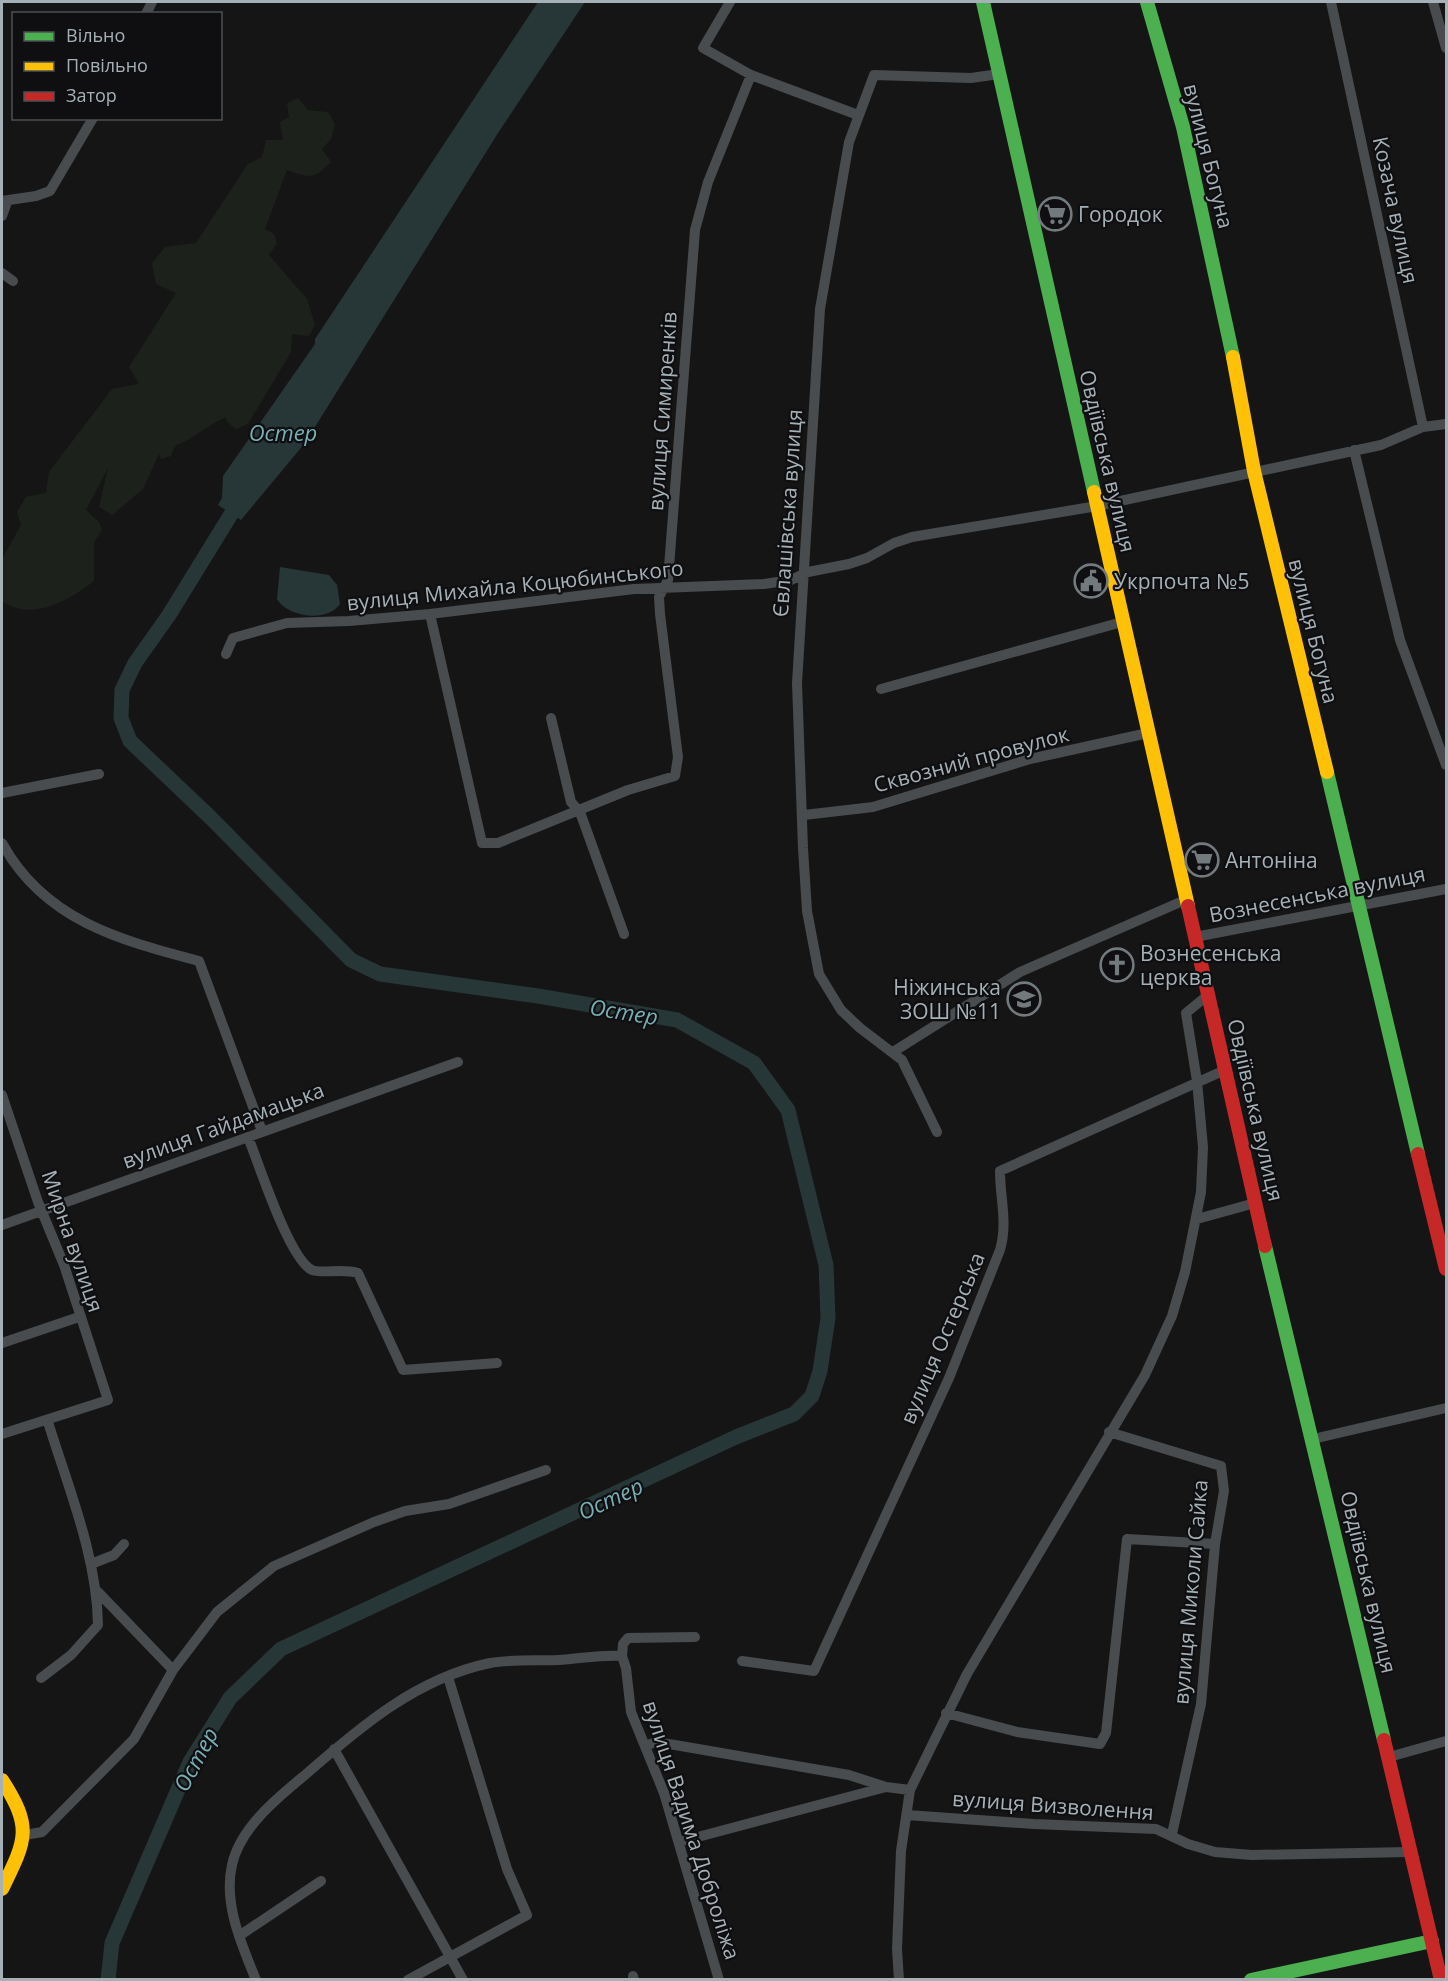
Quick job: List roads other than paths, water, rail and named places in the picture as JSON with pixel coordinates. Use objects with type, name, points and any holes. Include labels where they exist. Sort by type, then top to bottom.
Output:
[{"type":"main road","name":"Овдіївська вулиця","points":[[984,2],[1122,622],[1255,1203],[1389,1757],[1409,1852],[1432,1941],[1442,1965],[1441,1980]]},
{"type":"main road","name":"вулиця Богуна","points":[[1147,2],[1183,127],[1223,307],[1254,471],[1446,1269]]},
{"type":"main road","points":[[2,1780],[22,1812],[25,1835],[2,1889]]},
{"type":"main road","points":[[1251,1980],[1432,1941]]},
{"type":"street","points":[[730,2],[703,48],[751,75],[858,115]]},
{"type":"street","name":"Козача вулиця","points":[[1331,2],[1423,427]]},
{"type":"street","points":[[1433,2],[1446,48]]},
{"type":"street","name":"Євлашівська вулиця","points":[[937,1132],[902,1060],[860,1028],[841,1010],[819,974],[807,911],[804,815],[797,729],[802,575],[820,309],[840,184],[858,115],[874,75],[971,78],[999,74]]},
{"type":"street","name":"вулиця Симиренків","points":[[580,812],[628,790],[675,776],[678,757],[659,597],[668,580],[695,230],[708,182],[751,75]]},
{"type":"street","points":[[2,216],[4,201],[50,191],[92,120]]},
{"type":"street","points":[[2,273],[13,281]]},
{"type":"street","name":"вулиця Михайла Коцюбинського","points":[[226,654],[233,638],[286,623],[349,621],[430,614],[622,590],[764,584],[791,580],[867,558],[894,543],[912,537],[1096,506],[1382,445],[1423,427],[1446,424]]},
{"type":"street","points":[[1354,450],[1400,640],[1446,765]]},
{"type":"street","points":[[430,614],[482,843],[498,843],[580,812]]},
{"type":"street","points":[[881,689],[1122,622]]},
{"type":"street","points":[[551,718],[571,802],[580,812],[624,934]]},
{"type":"street","name":"Сквозний провулок","points":[[804,815],[873,807],[1030,759],[1148,733]]},
{"type":"street","points":[[2,793],[99,774]]},
{"type":"street","points":[[2,843],[14,866],[31,886],[82,921],[146,947],[199,961],[262,1131]]},
{"type":"street","name":"Вознесенська вулиця","points":[[1195,937],[1446,889]]},
{"type":"street","points":[[894,1052],[1020,972],[1185,900]]},
{"type":"street","points":[[899,1980],[897,1949],[900,1851],[910,1790],[946,1713],[1144,1375],[1172,1316],[1197,1219],[1201,1192],[1203,1147],[1197,1081],[1186,1013],[1208,995]]},
{"type":"street","name":"вулиця Гайдамацька","points":[[2,1225],[458,1062]]},
{"type":"street","name":"вулиця Остерська","points":[[742,1661],[814,1671],[950,1377],[1000,1250],[1005,1232],[1005,1217],[1000,1171],[1225,1070]]},
{"type":"street","name":"Мирна вулиця","points":[[2,1095],[4,1112],[64,1265],[79,1317],[108,1400],[48,1422]]},
{"type":"street","points":[[248,1137],[289,1241],[305,1265],[315,1272],[345,1269],[358,1273],[403,1370],[497,1363]]},
{"type":"street","points":[[1197,1219],[1255,1203]]},
{"type":"street","points":[[2,1342],[79,1317]]},
{"type":"street","points":[[1313,1439],[1446,1408]]},
{"type":"street","points":[[2,1434],[48,1422],[98,1592],[98,1625]]},
{"type":"street","name":"вулиця Миколи Сайка","points":[[1109,1432],[1221,1466],[1224,1491],[1215,1544],[1201,1704],[1172,1834]]},
{"type":"street","points":[[25,1835],[42,1832],[134,1739],[173,1670],[217,1612],[274,1566],[374,1522],[405,1511],[449,1504],[546,1470]]},
{"type":"street","points":[[946,1713],[1017,1732],[1100,1744],[1106,1733],[1127,1539],[1215,1544]]},
{"type":"street","points":[[91,1564],[114,1555],[124,1544]]},
{"type":"street","points":[[98,1592],[173,1670]]},
{"type":"street","points":[[41,1678],[71,1655],[115,1610]]},
{"type":"street","points":[[256,1980],[239,1936],[231,1900],[232,1865],[250,1827],[274,1801],[334,1749],[389,1706],[448,1677],[491,1663],[583,1659],[606,1654],[622,1656],[623,1644],[628,1638],[695,1637]]},
{"type":"street","name":"вулиця Вадима Доброліжа","points":[[622,1656],[626,1668],[631,1712],[664,1793],[719,1980]]},
{"type":"street","points":[[408,1980],[527,1915],[507,1869],[448,1677]]},
{"type":"street","points":[[1389,1757],[1446,1741]]},
{"type":"street","points":[[646,1746],[655,1742],[675,1745],[849,1775],[886,1787],[910,1790]]},
{"type":"street","points":[[334,1749],[463,1980]]},
{"type":"street","points":[[679,1842],[886,1787]]},
{"type":"street","name":"вулиця Визволення","points":[[907,1815],[1034,1824],[1156,1829],[1172,1834],[1188,1844],[1215,1852],[1252,1855],[1409,1852]]},
{"type":"street","points":[[239,1936],[321,1881]]},
{"type":"water","name":"Остер","points":[[538,2],[585,2],[498,133],[305,443],[241,520],[218,505],[222,498],[223,476],[315,344],[315,339]]},
{"type":"water","points":[[280,567],[329,575],[337,585],[340,604],[334,610],[317,616],[298,614],[289,610],[277,599]]},
{"type":"waterway","name":"Остер","points":[[108,1980],[112,1943],[190,1762],[230,1698],[281,1649],[736,1437],[794,1414],[812,1396],[820,1371],[828,1318],[826,1265],[788,1110],[754,1063],[677,1020],[538,996],[380,974],[351,960],[211,818],[130,741],[121,718],[122,690],[135,663],[169,615],[241,498]]},
{"type":"place","name":"Городок","points":[[1055,214]]},
{"type":"place","name":"Укрпочта №5","points":[[1091,581]]},
{"type":"place","name":"Антоніна","points":[[1202,860]]},
{"type":"place","name":"Вознесенська церква","points":[[1117,965]]},
{"type":"place","name":"Ніжинська ЗОШ №11","points":[[1024,999]]}]
